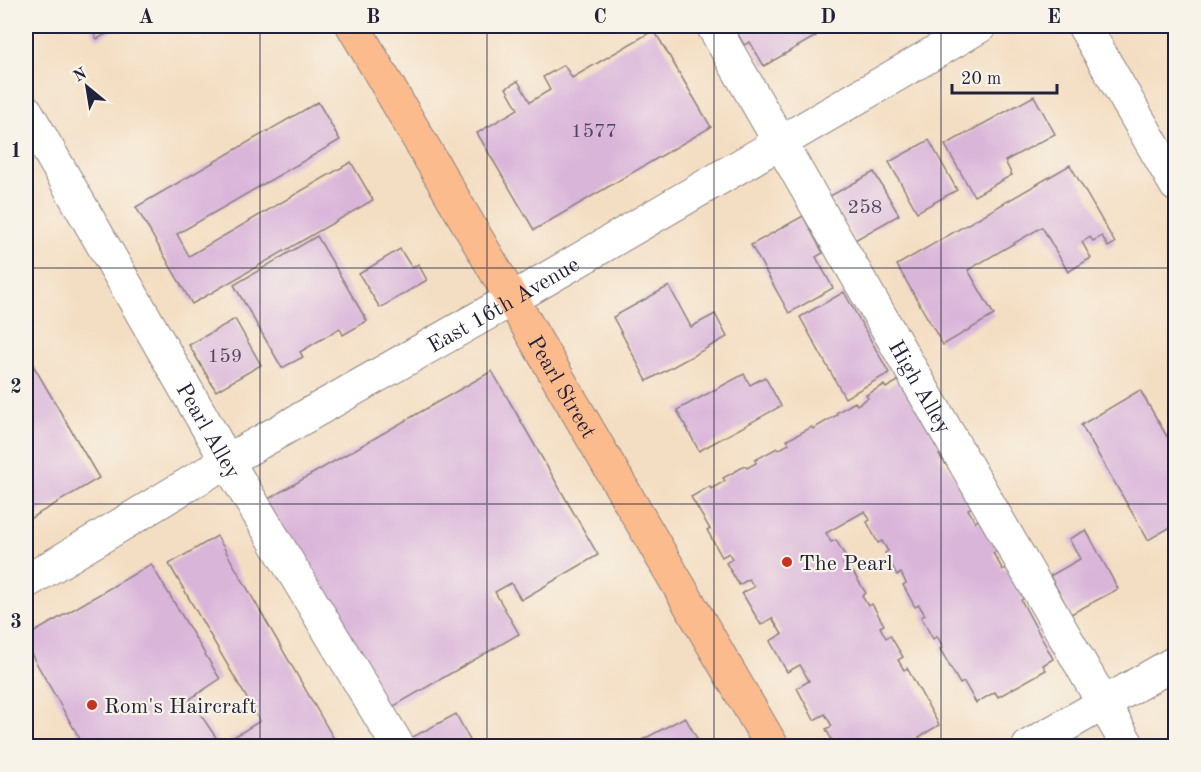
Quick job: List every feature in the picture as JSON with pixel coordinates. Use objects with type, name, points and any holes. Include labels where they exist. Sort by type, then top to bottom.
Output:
[{"type":"main road","name":"Pearl Street","points":[[353,26],[772,747]]},
{"type":"street","name":"High Alley","points":[[713,26],[1128,747]]},
{"type":"street","name":"East 16th Avenue","points":[[26,582],[227,461],[512,299],[980,26]]},
{"type":"street","points":[[1084,26],[1176,185]]},
{"type":"street","name":"Pearl Alley","points":[[26,111],[227,461],[398,747]]},
{"type":"street","points":[[1029,747],[1176,662]]},
{"type":"building","points":[[89,26],[121,26],[97,39]]},
{"type":"building","points":[[733,26],[810,26],[816,36],[764,66],[750,42],[744,45]]},
{"type":"building","points":[[654,30],[711,127],[534,230],[477,133],[518,109],[506,88],[518,81],[530,102],[550,90],[543,77],[564,65],[572,78]]},
{"type":"building","points":[[1034,96],[1055,134],[1005,161],[1012,175],[974,196],[945,145]]},
{"type":"building","points":[[318,102],[340,140],[177,234],[189,256],[351,162],[373,200],[192,304],[136,207]]},
{"type":"building","points":[[929,140],[957,190],[917,212],[889,162]]},
{"type":"building","points":[[1070,165],[1115,243],[1108,247],[1102,236],[1093,241],[1090,237],[1082,242],[1091,258],[1068,272],[1042,227],[968,270],[994,315],[943,345],[897,265]]},
{"type":"building","points":[[874,172],[899,215],[855,240],[830,196]]},
{"type":"building","points":[[803,216],[823,253],[816,257],[833,288],[789,313],[751,245]]},
{"type":"building","points":[[317,236],[367,321],[343,335],[340,328],[300,352],[303,357],[282,368],[234,285]]},
{"type":"building","points":[[400,249],[412,268],[418,264],[427,280],[380,308],[359,274]]},
{"type":"building","points":[[669,286],[691,327],[715,314],[727,337],[647,381],[613,317]]},
{"type":"building","points":[[844,292],[889,373],[845,398],[800,317]]},
{"type":"building","points":[[235,319],[261,365],[216,391],[189,345]]},
{"type":"building","points":[[26,353],[99,478],[26,521]]},
{"type":"building","points":[[492,371],[598,555],[521,600],[511,583],[495,592],[519,634],[382,713],[261,503]]},
{"type":"building","points":[[744,374],[750,385],[765,377],[781,406],[699,451],[677,410]]},
{"type":"building","name":"The Pearl","points":[[903,378],[944,452],[939,455],[976,505],[968,509],[975,522],[983,517],[1001,549],[993,553],[1003,570],[1010,566],[1027,596],[1021,600],[1053,659],[1043,665],[1046,670],[998,697],[995,692],[976,703],[964,682],[960,684],[940,649],[943,647],[937,636],[933,639],[921,617],[925,615],[919,605],[915,607],[903,585],[906,583],[901,573],[897,575],[885,553],[888,551],[882,541],[878,543],[867,522],[870,520],[865,511],[826,533],[831,542],[836,540],[848,561],[843,564],[849,574],[853,572],[866,593],[862,596],[868,606],[872,604],[884,625],[880,627],[886,638],[890,635],[903,657],[898,660],[904,670],[907,668],[939,725],[919,737],[923,743],[916,746],[835,746],[826,729],[832,726],[825,714],[814,720],[797,688],[809,681],[800,665],[787,672],[770,641],[782,634],[772,618],[761,625],[742,593],[754,587],[749,579],[739,585],[726,563],[732,559],[729,553],[722,557],[707,530],[710,529],[691,497],[710,486],[711,489],[725,481],[723,478],[745,466],[747,468],[756,463],[755,460],[789,444],[787,440],[812,427],[813,429],[855,402],[857,405],[868,398],[866,395],[884,385],[886,388]]},
{"type":"building","points":[[1140,390],[1176,452],[1176,524],[1148,540],[1081,425]]},
{"type":"building","points":[[1086,530],[1118,589],[1071,614],[1050,576],[1080,559],[1069,539]]},
{"type":"building","points":[[217,536],[338,746],[84,746],[26,645],[26,637],[151,564],[220,679],[190,699],[221,745],[260,721],[169,564]]},
{"type":"building","points":[[456,714],[473,746],[416,746],[411,738]]},
{"type":"building","points":[[685,717],[701,746],[631,746]]},
{"type":"place","name":"The Pearl","points":[[787,562]]},
{"type":"place","name":"Rom's Haircraft","points":[[92,705]]}]
